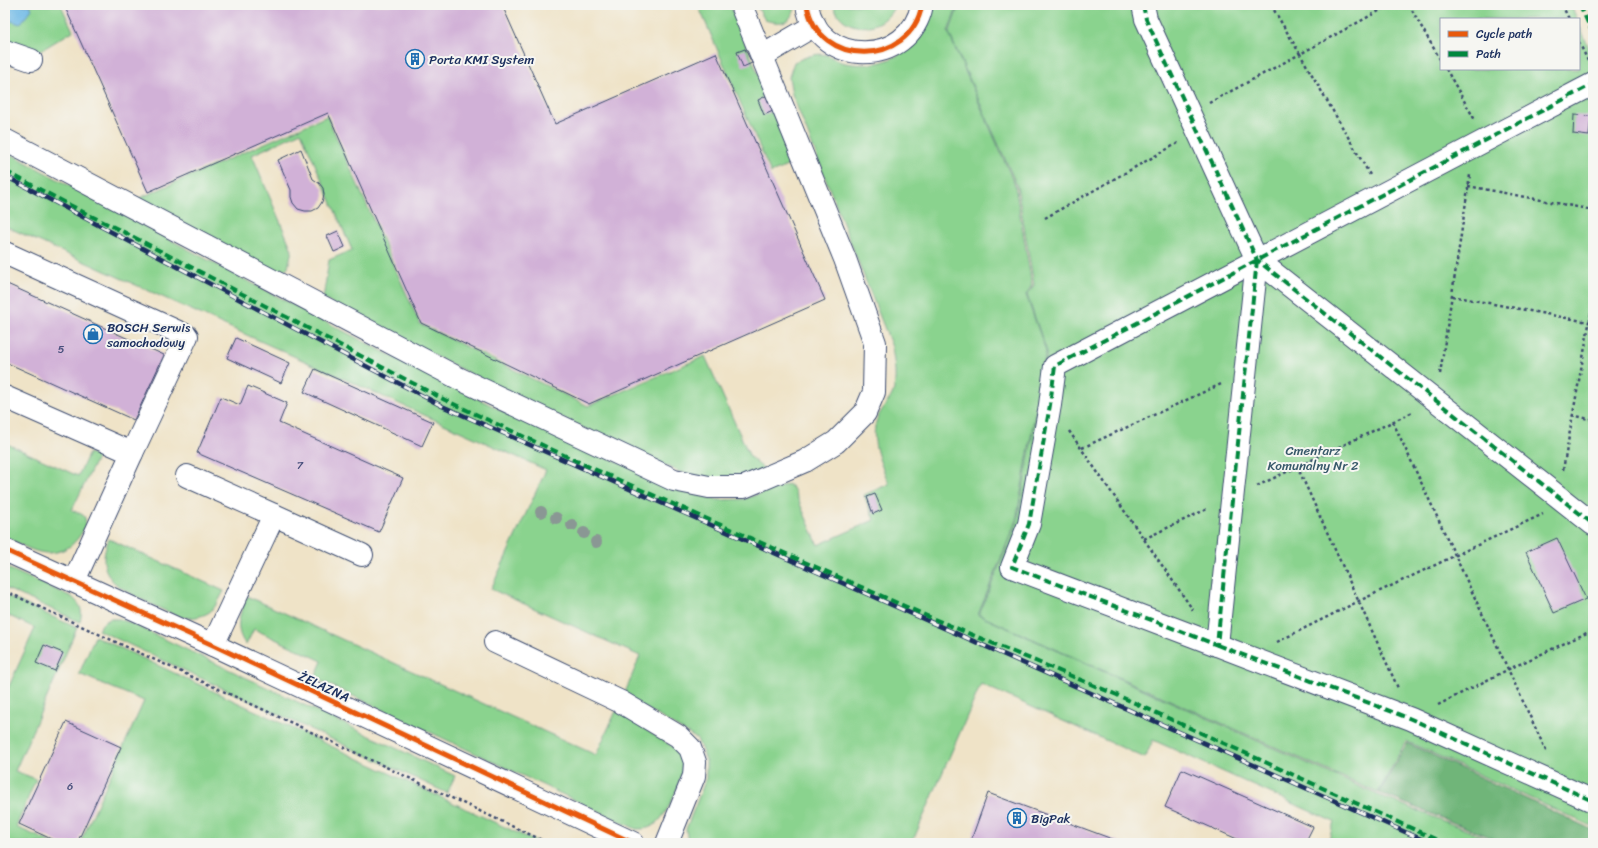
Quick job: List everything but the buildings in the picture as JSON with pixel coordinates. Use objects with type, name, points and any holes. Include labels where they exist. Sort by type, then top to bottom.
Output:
[{"type":"street","points":[[5,140],[458,378],[674,480],[709,487],[744,487],[805,461],[836,442],[865,413],[874,392],[876,342],[845,258],[741,5]]},
{"type":"street","points":[[807,5],[809,14],[818,32],[834,45],[853,52],[874,52],[894,46],[909,33],[920,15],[922,5]]},
{"type":"street","points":[[1143,5],[1146,19],[1257,260],[1593,524]]},
{"type":"street","points":[[762,56],[815,25]]},
{"type":"street","points":[[5,51],[31,60]]},
{"type":"street","points":[[1592,75],[1480,143],[1055,366],[1050,405],[1029,524],[1012,567],[1411,718],[1593,801]]},
{"type":"street","points":[[5,253],[187,336],[74,581]]},
{"type":"street","points":[[1217,645],[1257,260]]},
{"type":"street","points":[[5,397],[132,454]]},
{"type":"street","points":[[187,476],[362,555]]},
{"type":"street","points":[[212,645],[274,515]]},
{"type":"street","name":"ŻELAZNA","points":[[5,550],[212,645],[633,843]]},
{"type":"street","points":[[495,642],[621,702],[678,736],[690,748],[695,762],[694,776],[667,843]]},
{"type":"path","points":[[1271,5],[1382,195]]},
{"type":"path","points":[[1046,218],[1300,54],[1390,5]]},
{"type":"path","points":[[1408,5],[1440,59]]},
{"type":"path","points":[[1562,5],[1568,18]]},
{"type":"path","points":[[1580,45],[1592,75]]},
{"type":"path","points":[[1144,539],[1436,401],[1468,186],[1480,143],[1446,70]]},
{"type":"path","points":[[1468,186],[1593,210]]},
{"type":"path","points":[[1452,296],[1591,323]]},
{"type":"path","points":[[1248,657],[1359,601],[1556,507],[1572,416],[1591,323],[1593,302]]},
{"type":"path","points":[[1082,449],[1245,372]]},
{"type":"path","points":[[1050,405],[1196,614]]},
{"type":"path","points":[[1572,416],[1593,420]]},
{"type":"path","points":[[1393,422],[1507,670],[1563,787]]},
{"type":"path","points":[[1297,466],[1411,718],[1507,670],[1593,630]]},
{"type":"path","points":[[5,591],[233,695],[548,843]]},
{"type":"green space","points":[[5,5],[61,5],[73,31],[35,54],[5,43]]},
{"type":"green space","points":[[698,5],[730,5],[791,155],[791,162],[787,166],[771,173]]},
{"type":"green space","points":[[756,5],[796,5],[792,16],[789,19],[781,22],[771,22],[765,20]]},
{"type":"green space","points":[[833,5],[895,5],[890,14],[882,21],[864,27],[854,26],[845,22],[838,15]]},
{"type":"green space","points":[[931,5],[958,5],[948,32],[1015,185],[1032,285],[1026,295],[1046,351],[1016,521],[978,615],[1378,795],[1499,843],[1328,843],[1334,822],[1153,740],[1145,758],[981,684],[912,843],[688,843],[686,829],[706,779],[706,760],[697,739],[624,695],[640,656],[491,589],[546,470],[5,226],[5,151],[236,275],[401,361],[544,431],[694,494],[719,500],[744,499],[788,484],[793,488],[818,545],[874,520],[864,495],[889,484],[880,462],[876,446],[875,430],[879,415],[892,395],[895,383],[895,371],[892,347],[792,94],[789,77],[794,62],[814,55],[827,55],[849,64],[874,64],[898,55],[908,47]]},
{"type":"green space","name":"Cmentarz Komunalny Nr 2","points":[[959,5],[1571,5],[1577,18],[1440,18],[1440,70],[1580,70],[1580,27],[1593,57],[1593,827],[1406,741],[1378,793],[979,615],[1017,522],[1047,352],[1027,295],[1034,285],[1017,186],[949,33]]},
{"type":"green space","points":[[327,116],[420,324],[588,406],[705,356],[750,457],[765,470],[743,478],[711,479],[680,472],[516,397],[323,299],[329,260],[352,250],[301,132],[252,155],[292,250],[288,267],[278,276],[135,200]]},
{"type":"green space","points":[[5,443],[78,476],[89,453],[98,456],[72,510],[83,515],[85,519],[84,528],[78,538],[67,548],[46,553],[25,547],[5,537]]},
{"type":"green space","points":[[109,539],[224,591],[213,609],[202,616],[184,618],[165,611],[123,589],[111,579],[104,564],[105,549]]},
{"type":"green space","points":[[5,567],[72,597],[80,608],[80,622],[5,588]]},
{"type":"green space","points":[[5,595],[77,628],[15,771],[36,779],[16,827],[53,843],[5,843],[5,695],[35,628],[5,614]]},
{"type":"green space","points":[[247,596],[596,755],[616,711],[672,746],[679,754],[682,762],[682,772],[673,798],[659,821],[650,827],[636,829],[315,678],[322,661],[254,629],[246,645],[240,633],[239,621]]},
{"type":"green space","points":[[110,619],[118,619],[128,622],[455,776],[447,793],[98,630],[103,623]]},
{"type":"green space","points":[[95,636],[539,843],[80,843],[144,701],[79,674]]},
{"type":"green space","points":[[1407,743],[1593,830],[1593,843],[1504,843],[1379,793]]},
{"type":"water","points":[[5,5],[30,5],[32,9],[20,24],[5,19]]},
{"type":"railway","points":[[5,176],[442,406],[1430,843]]},
{"type":"marked path","points":[[1143,5],[1146,19],[1257,260],[1593,524]]},
{"type":"marked path","points":[[1580,5],[1593,34]]},
{"type":"marked path","points":[[1257,260],[1217,645],[1012,567],[1029,524],[1050,405],[1055,366],[1593,84]]},
{"type":"marked path","points":[[5,171],[445,400],[594,469],[927,616],[1117,695],[1444,843]]},
{"type":"marked path","points":[[1217,645],[1411,719],[1593,801]]},
{"type":"cycle path","points":[[807,5],[815,26],[828,40],[845,49],[864,52],[883,49],[901,40],[914,26],[922,5]]},
{"type":"cycle path","points":[[5,550],[213,645],[633,843]]},
{"type":"place","name":"Porta KMI System","points":[[415,59]]},
{"type":"place","name":"BOSCH Serwis samochodowy","points":[[93,334]]},
{"type":"place","name":"BigPak","points":[[1017,818]]}]
